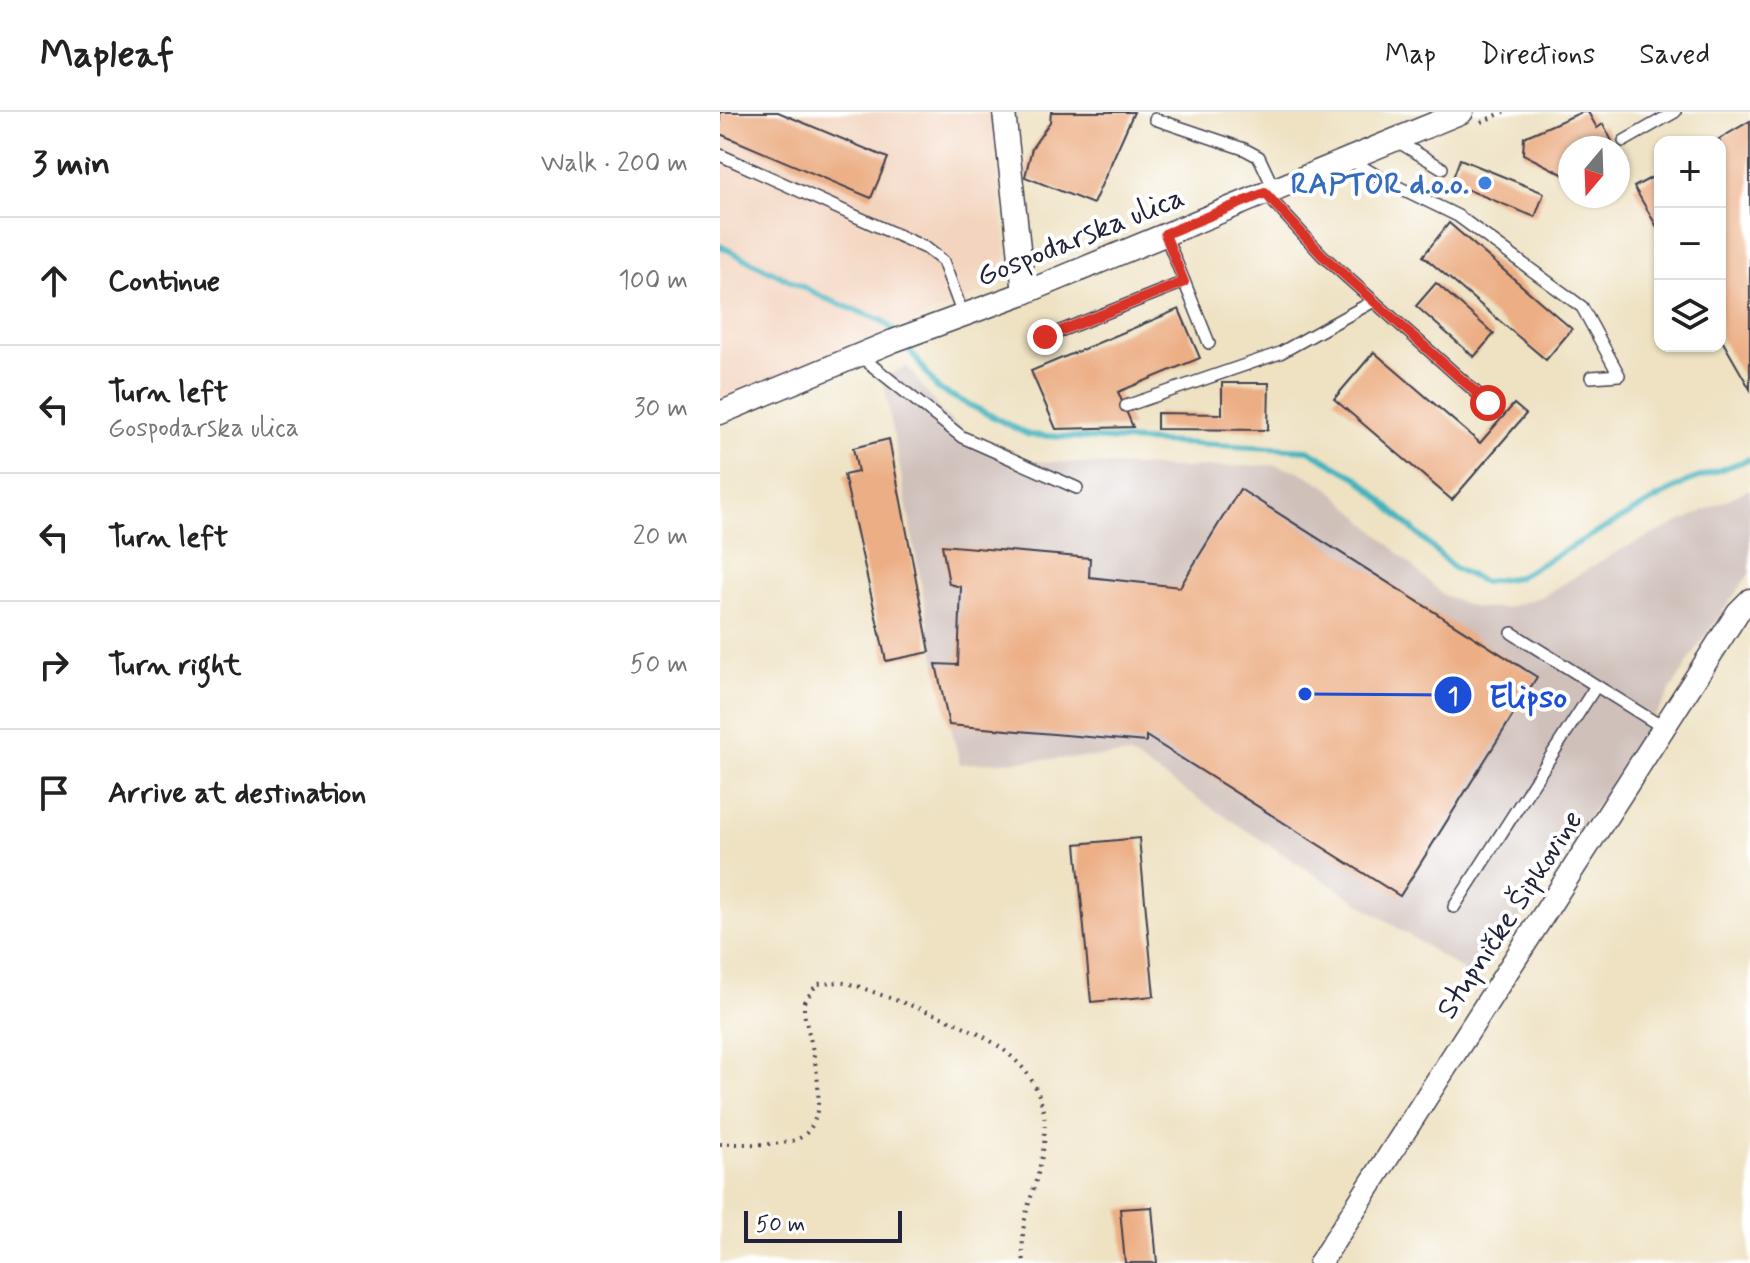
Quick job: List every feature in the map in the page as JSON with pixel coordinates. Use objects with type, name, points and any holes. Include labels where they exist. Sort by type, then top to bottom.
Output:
[{"type":"street","points":[[1004,112],[1024,293]]},
{"type":"street","name":"Gospodarska ulica","points":[[720,413],[893,341],[1024,293],[1462,112]]},
{"type":"street","name":"Stupničke Šipkovine","points":[[1320,1263],[1738,612],[1750,600]]},
{"type":"lane","points":[[1630,138],[1675,112]]},
{"type":"lane","points":[[1155,119],[1259,157],[1269,191],[1322,255],[1488,403]]},
{"type":"lane","points":[[1394,140],[1442,168]]},
{"type":"lane","points":[[720,155],[926,248],[943,261],[963,315]]},
{"type":"lane","points":[[1349,158],[1386,181],[1458,216],[1582,307],[1619,375],[1591,377]]},
{"type":"lane","points":[[1165,234],[1209,343]]},
{"type":"lane","points":[[1045,337],[1184,282]]},
{"type":"lane","points":[[1126,406],[1280,353],[1374,301]]},
{"type":"lane","points":[[859,355],[962,437],[1077,488]]},
{"type":"lane","points":[[1512,633],[1664,728]]},
{"type":"lane","points":[[1454,907],[1596,686]]},
{"type":"path","points":[[720,1144],[794,1141],[807,1133],[814,1123],[819,1093],[804,1002],[817,984],[839,982],[855,985],[960,1023],[980,1032],[1025,1070],[1036,1083],[1041,1098],[1045,1137],[1022,1223],[1024,1263]]},
{"type":"shaded area","points":[[720,112],[991,112],[1006,252],[991,286],[720,402]]},
{"type":"shaded area","points":[[907,366],[942,413],[968,436],[1031,461],[1182,468],[1274,465],[1299,471],[1329,488],[1443,595],[1476,608],[1505,608],[1543,596],[1618,551],[1750,489],[1750,573],[1702,640],[1628,759],[1478,980],[1130,755],[960,764],[936,664],[883,378]]},
{"type":"building","points":[[720,112],[778,112],[888,158],[871,198],[720,134]]},
{"type":"building","points":[[1051,112],[1134,112],[1093,204],[1025,177],[1032,148],[1050,122]]},
{"type":"building","points":[[1582,112],[1588,112],[1597,128],[1603,124],[1609,136],[1558,136],[1558,172],[1523,154],[1524,137]]},
{"type":"building","points":[[1750,121],[1750,389],[1726,347],[1724,136]]},
{"type":"building","points":[[1460,159],[1544,193],[1535,217],[1451,183]]},
{"type":"building","points":[[1654,176],[1654,222],[1634,187]]},
{"type":"building","points":[[1449,223],[1572,329],[1546,360],[1423,256]]},
{"type":"building","points":[[1436,283],[1494,334],[1474,357],[1416,306]]},
{"type":"building","points":[[1179,309],[1200,358],[1118,392],[1133,427],[1056,429],[1031,371]]},
{"type":"building","points":[[1374,352],[1480,443],[1514,404],[1526,414],[1452,500],[1334,399]]},
{"type":"building","points":[[1222,383],[1269,383],[1268,430],[1157,429],[1157,413],[1222,414]]},
{"type":"building","points":[[889,439],[930,652],[886,661],[844,475],[858,472],[853,448]]},
{"type":"building","points":[[1240,489],[1537,677],[1400,896],[1146,736],[1146,742],[949,725],[936,664],[958,665],[961,587],[949,584],[942,545],[1090,558],[1089,577],[1180,587]]},
{"type":"building","points":[[1139,838],[1154,996],[1091,1002],[1076,844]]},
{"type":"building","points":[[1152,1207],[1157,1263],[1125,1263],[1120,1209]]},
{"type":"waterway","points":[[720,246],[827,299],[883,321],[897,334]]},
{"type":"waterway","points":[[904,342],[938,389],[1029,435],[1308,450],[1358,478],[1454,568],[1484,582],[1518,577],[1686,482],[1750,459]]},
{"type":"place","name":"RAPTOR d.o.o.","points":[[1485,183]]},
{"type":"place","name":"Elipso","points":[[1305,694]]},
{"type":"route","points":[[1045,337],[1184,282],[1165,234],[1265,193],[1322,255],[1488,403]]}]
